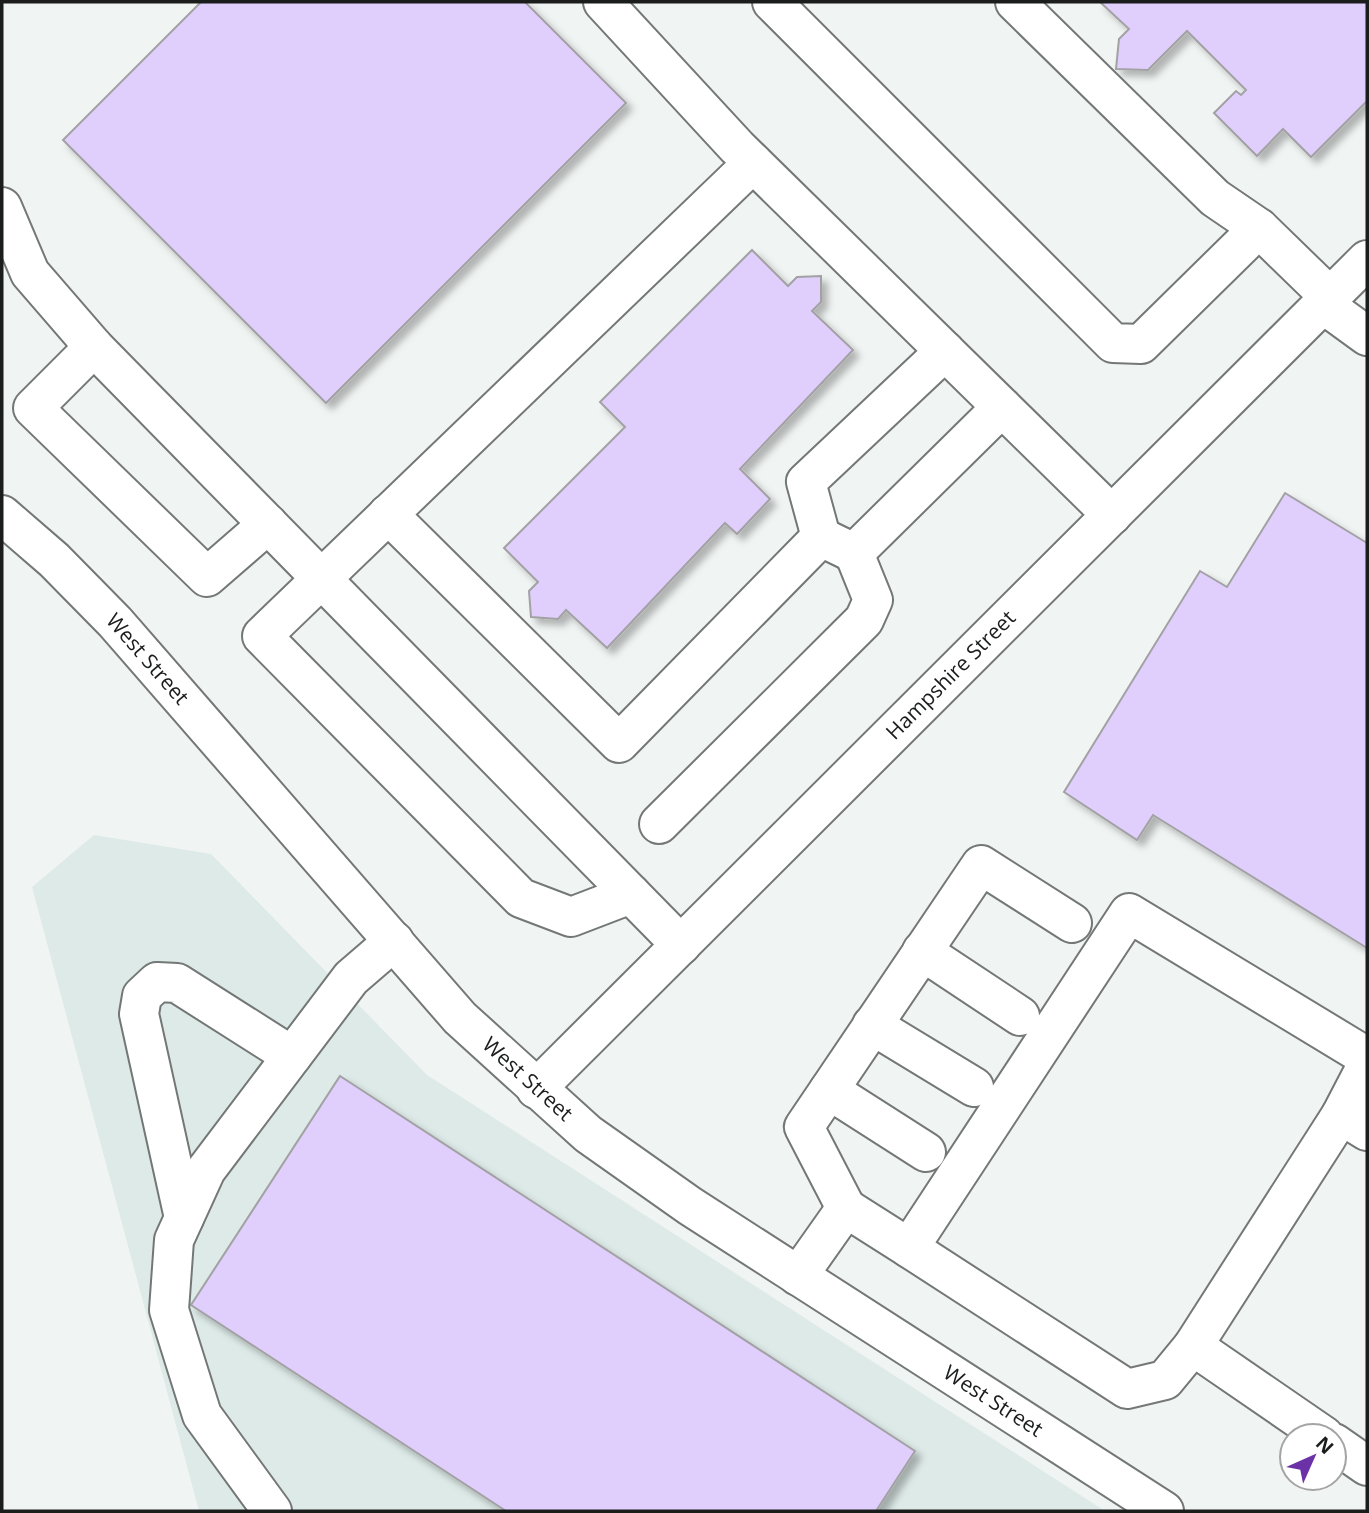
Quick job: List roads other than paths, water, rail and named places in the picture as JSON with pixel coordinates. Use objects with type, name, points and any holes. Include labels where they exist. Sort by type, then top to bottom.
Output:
[{"type":"street","points":[[772,2],[1113,343],[1140,344],[1259,228]]},
{"type":"street","points":[[1015,2],[1215,198],[1259,228],[1327,300],[1367,336]]},
{"type":"street","points":[[618,7],[753,163],[1112,515]]},
{"type":"street","points":[[631,894],[570,917],[521,898],[262,636],[753,163]]},
{"type":"street","points":[[2,208],[30,273],[94,347],[322,576],[681,945]]},
{"type":"street","name":"Hampshire Street","points":[[536,1089],[1367,260]]},
{"type":"street","points":[[94,347],[33,408],[207,577],[268,524]]},
{"type":"street","points":[[659,824],[864,620],[873,600],[837,545],[806,482],[945,351]]},
{"type":"street","points":[[387,514],[619,743],[837,545],[1002,407]]},
{"type":"street","name":"West Street","points":[[2,515],[54,560],[115,622],[460,1017],[536,1089],[589,1134],[678,1198],[1164,1511]]},
{"type":"street","points":[[1072,923],[981,865],[804,1127],[846,1208],[1128,1389],[1165,1380],[1193,1346],[1354,1123],[1367,1065]]},
{"type":"street","points":[[909,1248],[1129,913],[1367,1057]]},
{"type":"street","points":[[272,1511],[202,1415],[169,1310],[174,1240],[206,1170],[351,978],[394,942]]},
{"type":"street","points":[[922,951],[1020,1016]]},
{"type":"street","points":[[184,1218],[139,1014],[142,996],[156,982],[177,983],[292,1056]]},
{"type":"street","points":[[872,1025],[974,1087]]},
{"type":"street","points":[[829,1090],[926,1152]]},
{"type":"street","points":[[798,1276],[846,1208]]},
{"type":"street","points":[[1193,1346],[1304,1422]]},
{"type":"street","points":[[1348,1453],[1367,1466]]}]
